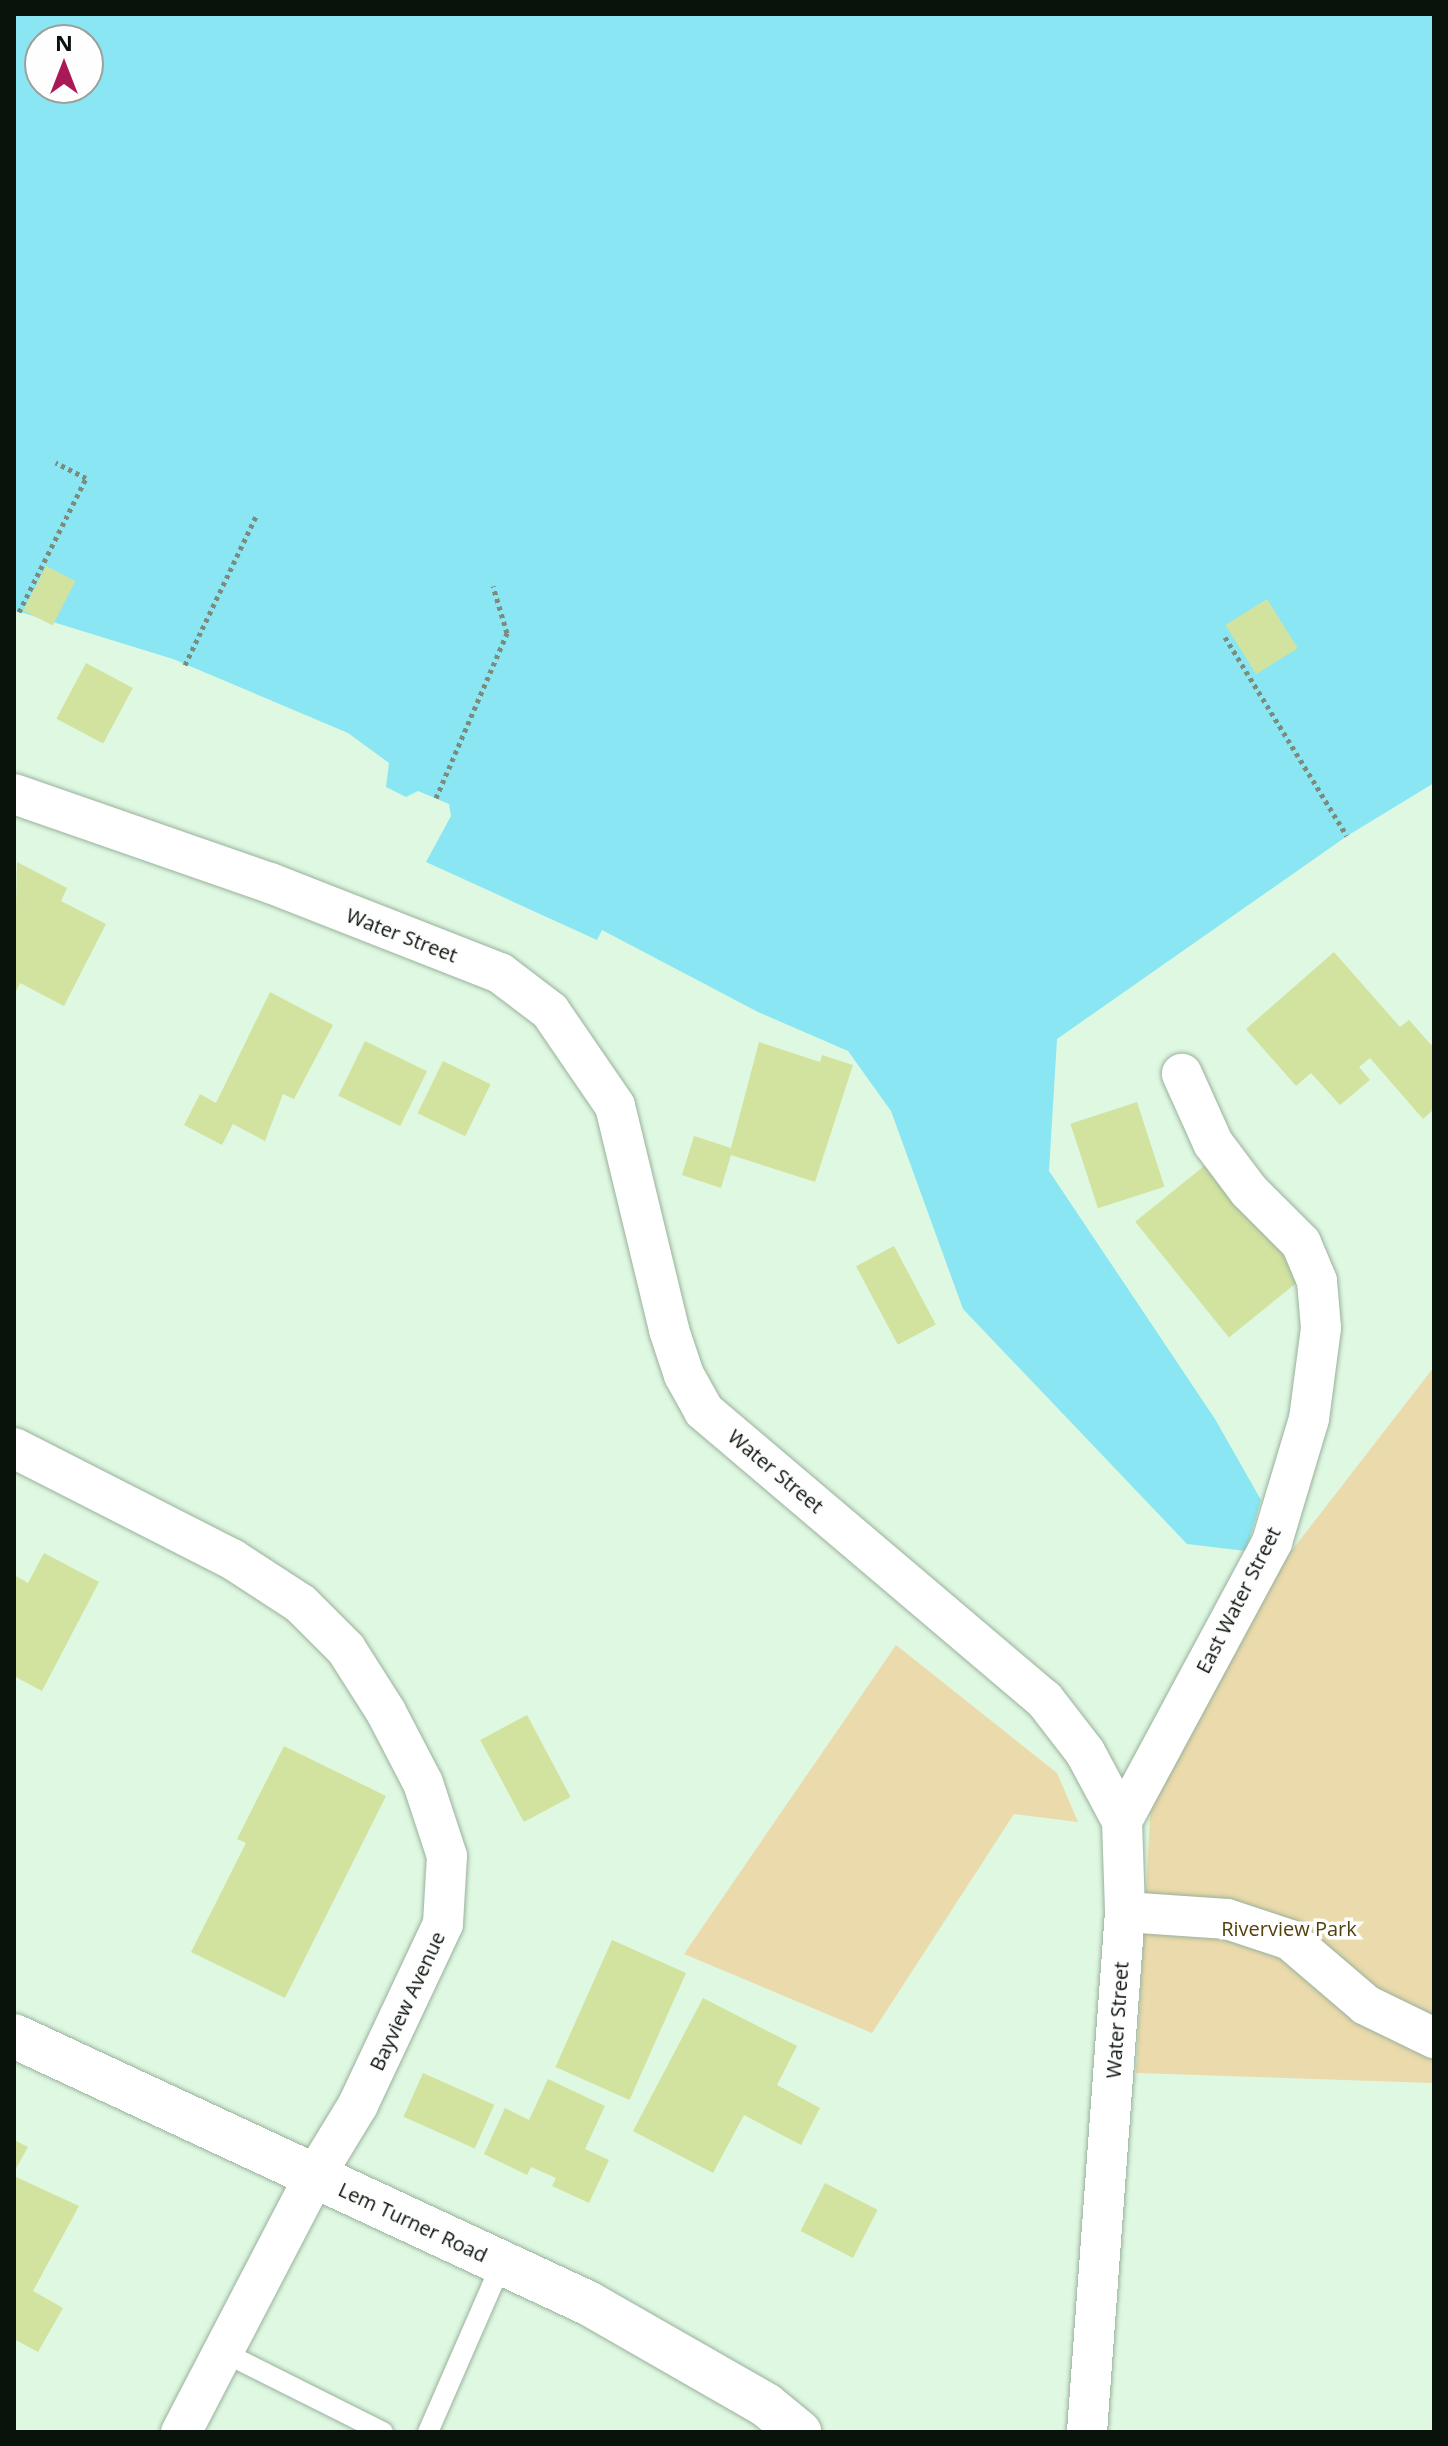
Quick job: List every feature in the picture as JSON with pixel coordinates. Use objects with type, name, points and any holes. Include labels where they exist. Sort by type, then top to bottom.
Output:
[{"type":"main road","name":"Lem Turner Road","points":[[14,2036],[588,2303],[766,2405],[799,2432]]},
{"type":"street","name":"Water Street","points":[[14,794],[270,883],[500,973],[550,1011],[615,1106],[669,1330],[684,1375],[704,1411],[1044,1699],[1085,1752],[1122,1821],[1125,1912],[1087,2432]]},
{"type":"street","name":"East Water Street","points":[[1122,1821],[1272,1542],[1309,1419],[1321,1328],[1317,1281],[1301,1243],[1249,1191],[1213,1143],[1182,1074]]},
{"type":"street","name":"Bayview Avenue","points":[[14,1448],[232,1559],[301,1604],[346,1649],[423,1783],[447,1856],[443,1924],[358,2105],[314,2177],[181,2432]]},
{"type":"street","points":[[1125,1912],[1227,1919],[1290,1940],[1366,2005],[1434,2038]]},
{"type":"lane","points":[[428,2432],[502,2263]]},
{"type":"lane","points":[[223,2352],[383,2432]]},
{"type":"path","points":[[19,612],[86,478],[56,463]]},
{"type":"path","points":[[185,665],[256,516]]},
{"type":"path","points":[[436,798],[507,633],[493,586]]},
{"type":"path","points":[[1225,637],[1347,836]]},
{"type":"green space","name":"Riverview Park","points":[[1434,1367],[1434,2083],[1136,2073],[1155,1727]]},
{"type":"green space","points":[[896,1645],[1057,1773],[1078,1822],[1014,1814],[872,2033],[684,1954]]},
{"type":"water","points":[[14,14],[1434,14],[1434,783],[1347,836],[1057,1039],[1049,1171],[1215,1419],[1261,1500],[1246,1551],[1187,1544],[963,1309],[891,1111],[848,1051],[758,1012],[602,930],[597,940],[426,862],[451,816],[449,804],[418,791],[406,797],[386,787],[389,763],[348,733],[173,659],[14,610]]},
{"type":"building","points":[[46,566],[75,581],[53,626],[23,611]]},
{"type":"building","points":[[1267,599],[1298,648],[1256,674],[1225,625]]},
{"type":"building","points":[[86,663],[133,688],[103,744],[56,719]]},
{"type":"building","points":[[17,862],[67,888],[61,901],[106,924],[64,1006],[20,983],[14,995]]},
{"type":"building","points":[[1334,952],[1400,1027],[1409,1020],[1434,1048],[1434,1109],[1423,1119],[1370,1058],[1359,1067],[1370,1080],[1340,1105],[1311,1073],[1296,1086],[1246,1029]]},
{"type":"building","points":[[270,992],[333,1025],[294,1099],[283,1094],[265,1141],[233,1124],[222,1145],[184,1125],[200,1094],[216,1103]]},
{"type":"building","points":[[365,1041],[427,1071],[400,1126],[338,1096]]},
{"type":"building","points":[[759,1042],[820,1062],[822,1055],[853,1065],[815,1182],[731,1155],[721,1188],[682,1175],[694,1136],[731,1148]]},
{"type":"building","points":[[443,1061],[491,1084],[465,1136],[418,1113]]},
{"type":"building","points":[[1137,1102],[1165,1187],[1098,1208],[1070,1124]]},
{"type":"building","points":[[1209,1162],[1303,1278],[1229,1338],[1135,1222]]},
{"type":"building","points":[[894,1246],[936,1325],[898,1345],[856,1266]]},
{"type":"building","points":[[44,1553],[99,1582],[42,1691],[14,1676],[14,1575],[28,1583]]},
{"type":"building","points":[[527,1715],[571,1797],[524,1822],[480,1740]]},
{"type":"building","points":[[284,1746],[386,1796],[285,1998],[191,1952],[246,1843],[237,1839]]},
{"type":"building","points":[[612,1940],[686,1973],[629,2100],[555,2067]]},
{"type":"building","points":[[703,1998],[797,2046],[777,2085],[820,2108],[801,2145],[744,2115],[713,2173],[633,2131]]},
{"type":"building","points":[[423,2073],[494,2105],[475,2149],[403,2117]]},
{"type":"building","points":[[548,2079],[605,2106],[585,2149],[609,2160],[589,2203],[552,2186],[556,2178],[531,2167],[527,2175],[484,2154],[505,2108],[529,2120]]},
{"type":"building","points":[[14,2140],[28,2147],[14,2172]]},
{"type":"building","points":[[14,2176],[79,2206],[33,2291],[63,2308],[38,2352],[14,2339]]},
{"type":"building","points":[[825,2183],[878,2210],[853,2258],[800,2231]]}]
